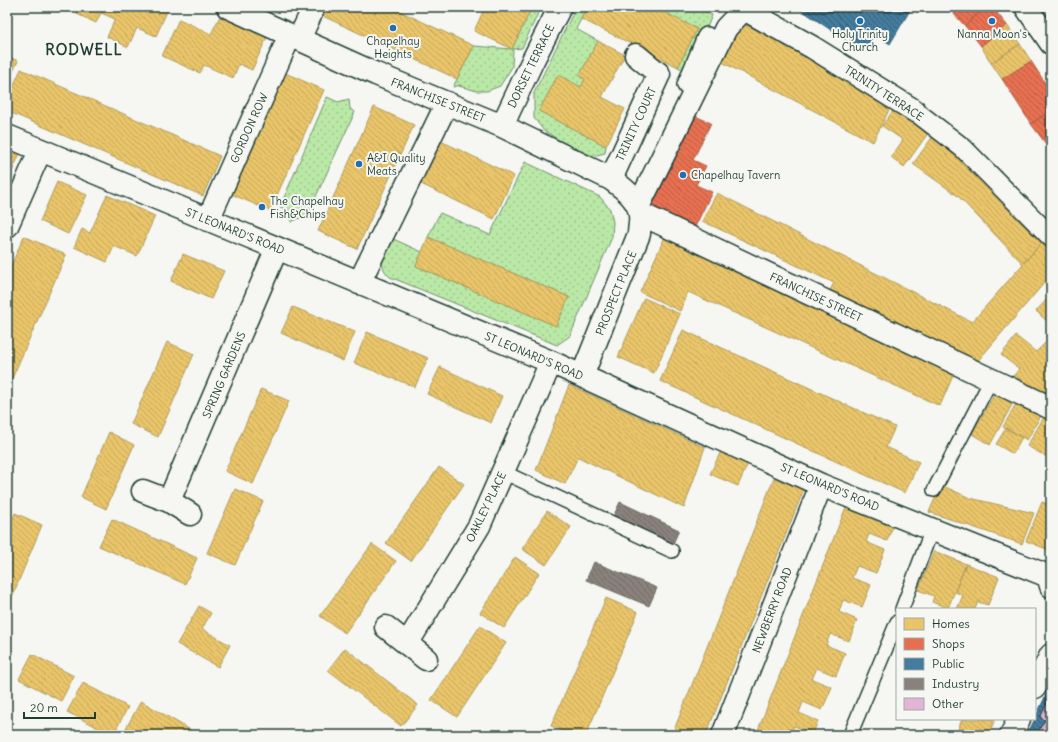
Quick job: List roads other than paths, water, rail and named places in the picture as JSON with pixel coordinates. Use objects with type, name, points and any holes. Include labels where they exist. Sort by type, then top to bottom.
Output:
[{"type":"street","name":"FRANCHISE STREET","points":[[228,7],[376,74],[502,126],[611,179],[626,190],[639,211],[1051,408]]},
{"type":"street","name":"GORDON ROW","points":[[208,220],[294,37],[314,7]]},
{"type":"street","name":"DORSET TERRACE","points":[[502,126],[560,7]]},
{"type":"street","points":[[1026,7],[1051,43]]},
{"type":"street","name":"TRINITY TERRACE","points":[[639,211],[726,28],[744,9],[812,47],[915,111],[963,148],[1051,237]]},
{"type":"street","points":[[639,211],[707,36]]},
{"type":"street","name":"TRINITY COURT","points":[[611,179],[659,74],[636,55]]},
{"type":"street","points":[[359,283],[447,103]]},
{"type":"street","name":"ST LEONARD'S ROAD","points":[[7,136],[551,362],[821,485],[1050,577]]},
{"type":"street","points":[[7,226],[40,151]]},
{"type":"street","name":"PROSPECT PLACE","points":[[582,376],[639,234],[639,211]]},
{"type":"street","name":"SPRING GARDENS","points":[[169,501],[277,248]]},
{"type":"street","name":"OAKLEY PLACE","points":[[407,644],[479,526],[551,362]]},
{"type":"street","name":"NEWBERRY ROAD","points":[[723,735],[821,485]]},
{"type":"street","points":[[143,491],[169,501],[190,514]]},
{"type":"street","points":[[386,627],[426,659]]},
{"type":"street","points":[[1036,685],[1051,655]]},
{"type":"street","points":[[1011,735],[1018,720]]},
{"type":"lane","points":[[934,490],[991,380]]},
{"type":"lane","points":[[503,472],[672,551]]},
{"type":"lane","points":[[902,608],[932,530]]},
{"type":"lane","points":[[850,735],[896,624]]},
{"type":"place","name":"Holy Trinity Church","points":[[860,21]]},
{"type":"place","name":"Nanna Moon's","points":[[992,21]]},
{"type":"place","name":"Chapelhay Heights","points":[[393,28]]},
{"type":"place","name":"A&I Quality Meats","points":[[359,164]]},
{"type":"place","name":"Chapelhay Tavern","points":[[683,175]]},
{"type":"place","name":"The Chapelhay Fish&Chips","points":[[262,207]]},
{"type":"district","name":"RODWELL","points":[[84,50]]}]
